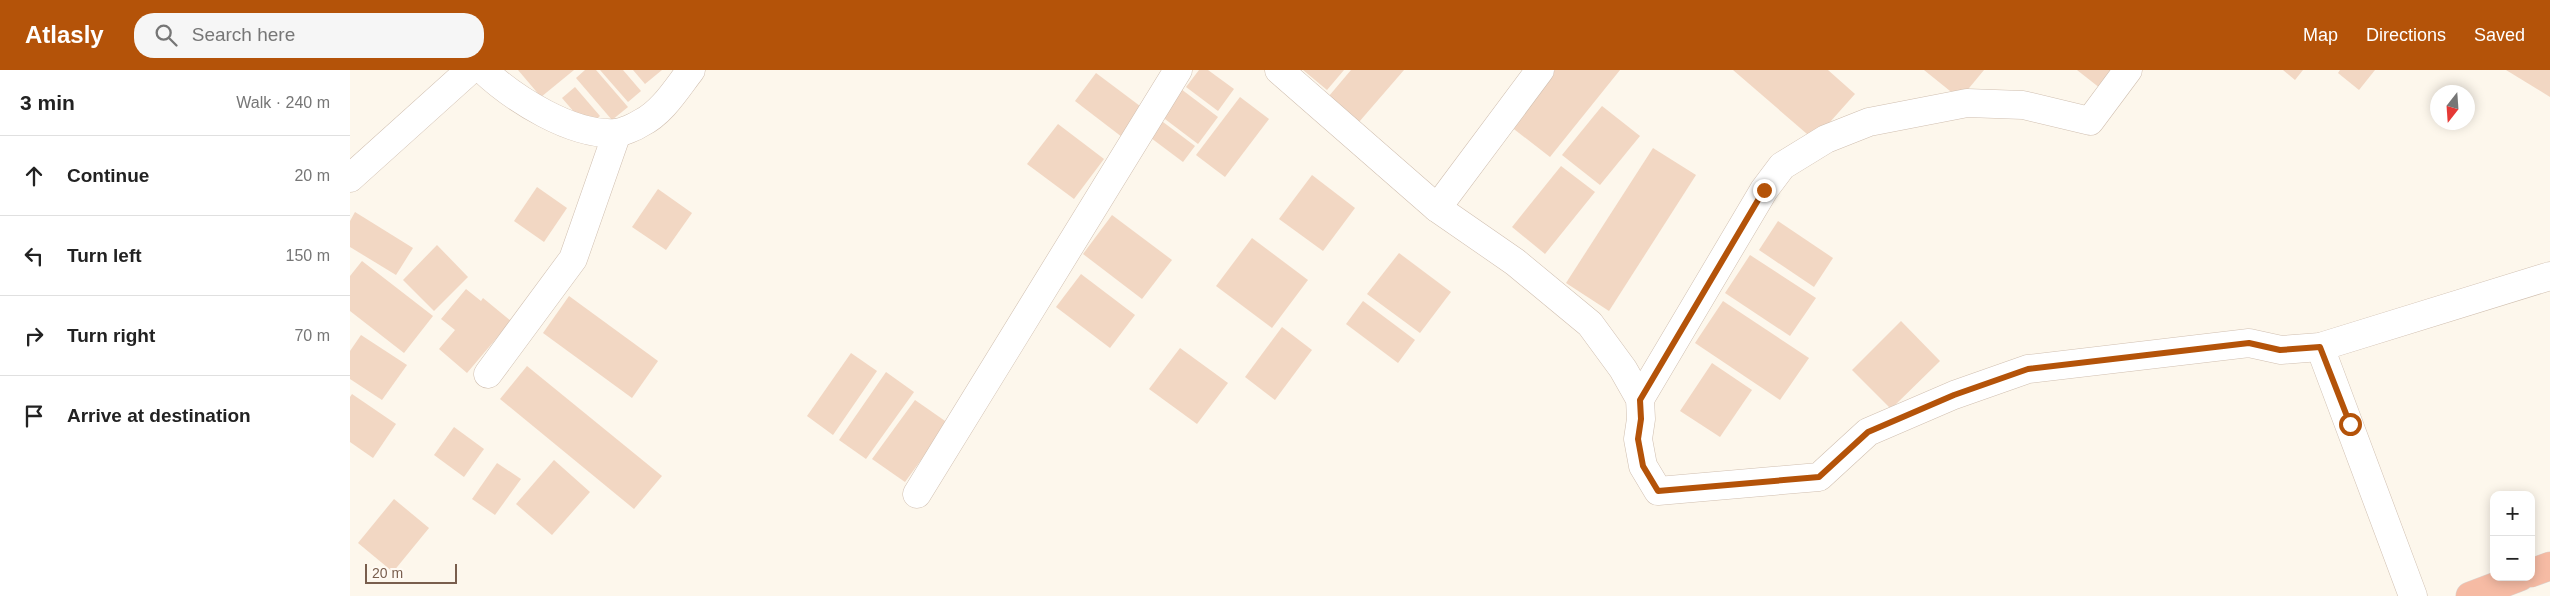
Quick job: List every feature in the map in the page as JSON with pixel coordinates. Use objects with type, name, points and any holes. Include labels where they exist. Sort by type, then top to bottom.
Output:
[{"type":"highway","points":[[2535,572],[2550,566]]},
{"type":"highway","points":[[2470,596],[2509,581]]},
{"type":"street","points":[[350,178],[470,70]]},
{"type":"street","points":[[483,70],[504,90],[538,110],[575,126],[594,131],[618,133],[642,123],[656,113],[691,70]]},
{"type":"street","points":[[917,494],[1178,70]]},
{"type":"street","points":[[1279,70],[1437,208],[1515,262],[1590,324],[1623,369],[1640,400],[1641,419],[1638,439],[1643,466],[1658,491],[1819,477],[1868,432],[1954,395],[2028,369],[2249,343],[2280,350],[2320,347],[2550,276]]},
{"type":"street","points":[[1437,208],[1540,70]]},
{"type":"street","points":[[1640,400],[1754,206],[1782,166],[1826,139],[1869,122],[1967,103],[2023,105],[2090,121],[2128,70]]},
{"type":"street","points":[[488,374],[572,259],[618,133]]},
{"type":"street","points":[[2320,347],[2413,596]]},
{"type":"building","points":[[518,70],[574,70],[541,97]]},
{"type":"building","points":[[585,70],[596,70],[628,107],[612,120],[576,78]]},
{"type":"building","points":[[600,70],[623,70],[641,91],[628,102]]},
{"type":"building","points":[[633,70],[662,70],[645,84]]},
{"type":"building","points":[[1199,70],[1208,70],[1234,89],[1218,111],[1186,87]]},
{"type":"building","points":[[1303,70],[1344,70],[1327,90]]},
{"type":"building","points":[[1351,70],[1404,70],[1359,122],[1329,96]]},
{"type":"building","points":[[1555,70],[1620,70],[1550,157],[1510,126]]},
{"type":"building","points":[[1733,70],[1828,70],[1855,94],[1814,140]]},
{"type":"building","points":[[1924,70],[1984,70],[1960,99]]},
{"type":"building","points":[[2077,70],[2122,70],[2105,92]]},
{"type":"building","points":[[2283,70],[2303,70],[2295,80]]},
{"type":"building","points":[[2340,70],[2375,70],[2359,90],[2338,73]]},
{"type":"building","points":[[2506,70],[2550,70],[2550,97]]},
{"type":"building","points":[[1096,73],[1144,109],[1122,137],[1075,101]]},
{"type":"building","points":[[575,87],[600,116],[587,127],[562,98]]},
{"type":"building","points":[[1181,89],[1218,117],[1198,144],[1161,116]]},
{"type":"building","points":[[1240,97],[1269,119],[1225,177],[1196,155]]},
{"type":"building","points":[[1602,106],[1640,136],[1600,185],[1562,155]]},
{"type":"building","points":[[1159,119],[1195,146],[1183,162],[1147,135]]},
{"type":"building","points":[[1058,124],[1104,159],[1074,199],[1027,164]]},
{"type":"building","points":[[1653,148],[1696,175],[1609,311],[1566,283]]},
{"type":"building","points":[[1561,166],[1595,192],[1545,254],[1512,227]]},
{"type":"building","points":[[1312,175],[1355,208],[1323,251],[1279,219]]},
{"type":"building","points":[[537,187],[567,208],[544,242],[514,221]]},
{"type":"building","points":[[658,189],[692,213],[666,250],[632,227]]},
{"type":"building","points":[[355,212],[413,248],[396,275],[350,247],[350,221]]},
{"type":"building","points":[[1112,215],[1172,260],[1142,299],[1083,254]]},
{"type":"building","points":[[1778,221],[1833,258],[1814,287],[1759,250]]},
{"type":"building","points":[[1252,238],[1308,280],[1272,328],[1216,286]]},
{"type":"building","points":[[437,245],[468,277],[434,311],[403,280]]},
{"type":"building","points":[[1399,253],[1451,292],[1420,333],[1367,294]]},
{"type":"building","points":[[1750,255],[1816,298],[1790,336],[1725,293]]},
{"type":"building","points":[[362,261],[433,316],[404,353],[350,311],[350,276]]},
{"type":"building","points":[[1081,274],[1135,315],[1110,348],[1056,307]]},
{"type":"building","points":[[466,289],[481,301],[483,298],[511,321],[467,373],[439,349],[455,330],[441,319]]},
{"type":"building","points":[[569,296],[658,361],[632,398],[543,333]]},
{"type":"building","points":[[1363,301],[1415,340],[1398,363],[1346,324]]},
{"type":"building","points":[[1723,301],[1809,358],[1780,400],[1695,343]]},
{"type":"building","points":[[1901,321],[1940,361],[1891,409],[1852,370]]},
{"type":"building","points":[[1282,327],[1312,350],[1275,400],[1245,377]]},
{"type":"building","points":[[361,335],[407,365],[382,400],[350,379],[350,351]]},
{"type":"building","points":[[1180,348],[1228,383],[1197,424],[1149,389]]},
{"type":"building","points":[[851,353],[877,371],[833,435],[807,416]]},
{"type":"building","points":[[1712,363],[1752,390],[1720,437],[1680,411]]},
{"type":"building","points":[[527,366],[662,476],[634,509],[500,399]]},
{"type":"building","points":[[886,372],[914,392],[866,459],[839,440]]},
{"type":"building","points":[[352,394],[396,424],[373,458],[350,442],[350,397]]},
{"type":"building","points":[[915,400],[948,423],[905,482],[872,459]]},
{"type":"building","points":[[454,427],[484,449],[464,477],[434,455]]},
{"type":"building","points":[[554,460],[590,492],[552,535],[516,504]]},
{"type":"building","points":[[497,463],[521,479],[495,515],[472,499]]},
{"type":"building","points":[[394,499],[429,528],[393,572],[358,543]]},
{"type":"route","points":[[1764,190],[1640,400],[1641,419],[1638,439],[1643,466],[1658,491],[1819,477],[1868,432],[1954,395],[2028,369],[2249,343],[2280,350],[2320,347],[2350,424]]}]
